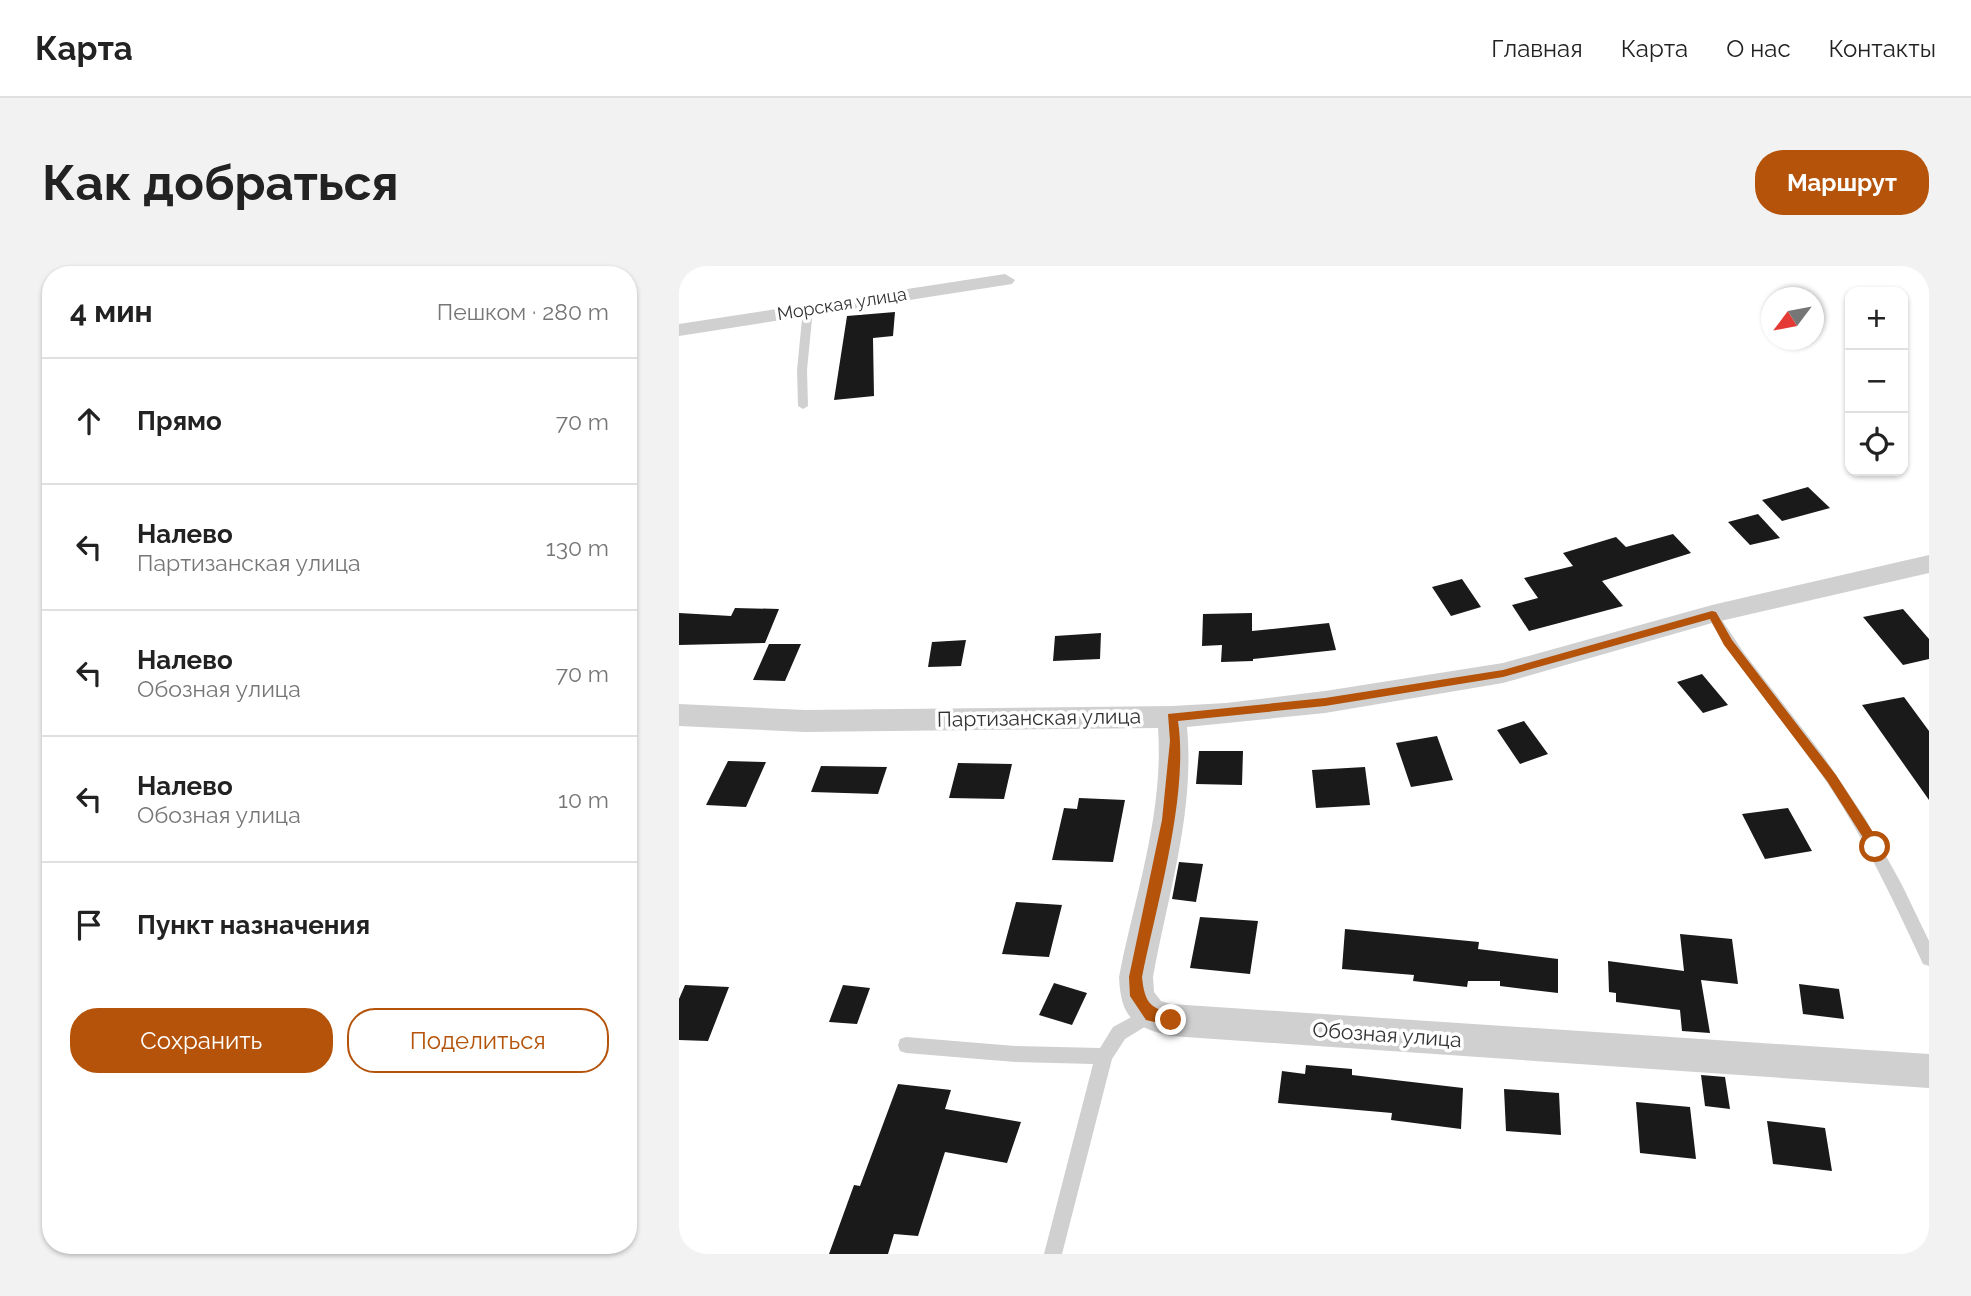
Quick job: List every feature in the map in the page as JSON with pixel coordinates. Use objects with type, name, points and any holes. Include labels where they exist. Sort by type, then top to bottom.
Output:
[{"type":"street","name":"Морская улица","points":[[679,330],[1005,280]]},
{"type":"street","name":"Партизанская улица","points":[[679,715],[805,721],[1172,717],[1226,714],[1325,702],[1503,673],[1712,614],[1929,564]]},
{"type":"street","points":[[1150,1015],[1137,996],[1136,977],[1170,809],[1175,741],[1172,717]]},
{"type":"street","name":"Обозная улица","points":[[1150,1015],[1171,1020],[1929,1071]]},
{"type":"lane","points":[[803,406],[802,370],[808,309]]},
{"type":"lane","points":[[1712,614],[1728,642],[1832,778],[1875,847],[1904,902],[1929,959]]},
{"type":"lane","points":[[1053,1254],[1104,1056],[1119,1033],[1150,1015]]},
{"type":"lane","points":[[906,1045],[1015,1055],[1104,1056]]},
{"type":"building","points":[[895,312],[893,336],[873,338],[874,396],[834,400],[847,316]]},
{"type":"building","points":[[1808,487],[1830,508],[1782,521],[1762,500]]},
{"type":"building","points":[[1758,514],[1780,538],[1750,545],[1728,522]]},
{"type":"building","points":[[1673,534],[1691,553],[1602,581],[1623,606],[1529,631],[1512,605],[1538,598],[1524,578],[1573,566],[1563,553],[1616,537],[1626,547]]},
{"type":"building","points":[[1462,579],[1481,607],[1451,616],[1432,587]]},
{"type":"building","points":[[735,608],[779,609],[765,643],[679,645],[679,613],[731,616]]},
{"type":"building","points":[[1903,609],[1929,639],[1929,659],[1903,665],[1863,617]]},
{"type":"building","points":[[1252,613],[1252,631],[1329,623],[1336,650],[1253,661],[1221,662],[1222,645],[1202,646],[1203,614]]},
{"type":"building","points":[[1101,633],[1100,659],[1053,661],[1055,636]]},
{"type":"building","points":[[966,640],[961,666],[928,667],[932,642]]},
{"type":"building","points":[[769,644],[801,644],[785,681],[753,680]]},
{"type":"building","points":[[1702,674],[1728,705],[1703,713],[1677,682]]},
{"type":"building","points":[[1904,697],[1929,731],[1929,800],[1862,705]]},
{"type":"building","points":[[1524,721],[1548,754],[1520,764],[1497,730]]},
{"type":"building","points":[[1437,736],[1453,780],[1411,787],[1396,743]]},
{"type":"building","points":[[1199,751],[1243,751],[1242,785],[1196,784]]},
{"type":"building","points":[[728,761],[766,762],[746,807],[706,805]]},
{"type":"building","points":[[958,763],[1012,764],[1004,799],[949,798]]},
{"type":"building","points":[[821,766],[887,767],[878,794],[811,792]]},
{"type":"building","points":[[1365,767],[1370,805],[1316,808],[1312,770]]},
{"type":"building","points":[[1079,798],[1125,800],[1113,862],[1052,860],[1064,808],[1077,809]]},
{"type":"building","points":[[1788,808],[1812,851],[1765,859],[1742,814]]},
{"type":"building","points":[[1179,862],[1203,864],[1196,902],[1172,899]]},
{"type":"building","points":[[1016,902],[1062,905],[1049,957],[1002,954]]},
{"type":"building","points":[[1200,917],[1258,921],[1250,974],[1190,968]]},
{"type":"building","points":[[1345,929],[1479,942],[1478,949],[1558,959],[1558,993],[1500,986],[1500,981],[1468,981],[1467,987],[1413,981],[1414,975],[1342,969]]},
{"type":"building","points":[[1680,934],[1732,939],[1738,984],[1701,980],[1710,1033],[1682,1031],[1680,1010],[1616,1002],[1616,993],[1609,992],[1608,961],[1684,971]]},
{"type":"building","points":[[1054,983],[1087,993],[1072,1025],[1039,1015]]},
{"type":"building","points":[[1799,984],[1839,989],[1844,1019],[1803,1014]]},
{"type":"building","points":[[685,985],[729,987],[708,1041],[679,1040],[679,999]]},
{"type":"building","points":[[843,985],[870,988],[857,1024],[829,1022]]},
{"type":"building","points":[[1306,1065],[1352,1069],[1352,1075],[1463,1088],[1461,1129],[1391,1120],[1392,1113],[1278,1103],[1282,1071],[1305,1074]]},
{"type":"building","points":[[1701,1075],[1725,1077],[1730,1109],[1705,1106]]},
{"type":"building","points":[[898,1084],[951,1090],[945,1109],[1021,1122],[1007,1163],[945,1152],[918,1236],[894,1234],[888,1254],[829,1254],[854,1185],[860,1186]]},
{"type":"building","points":[[1504,1089],[1559,1093],[1561,1135],[1506,1131]]},
{"type":"building","points":[[1636,1102],[1690,1107],[1696,1159],[1640,1153]]},
{"type":"building","points":[[1767,1121],[1825,1128],[1832,1171],[1773,1164]]},
{"type":"route","points":[[1171,1020],[1150,1015],[1137,996],[1136,977],[1168,820],[1174,776],[1175,741],[1172,717],[1226,714],[1325,702],[1503,673],[1712,614],[1728,642],[1832,778],[1875,847]]}]
